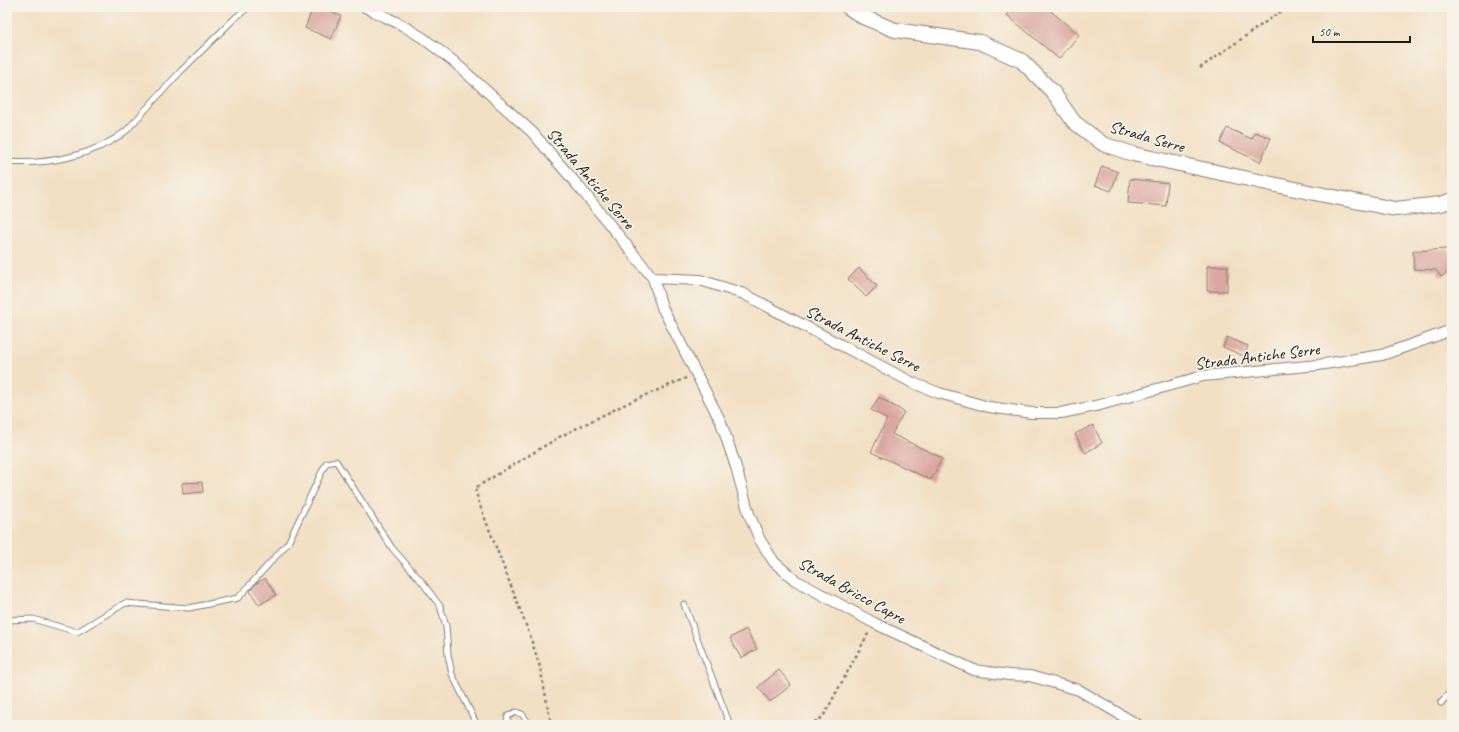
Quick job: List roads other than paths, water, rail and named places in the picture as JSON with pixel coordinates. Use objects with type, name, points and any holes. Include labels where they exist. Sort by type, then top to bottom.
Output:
[{"type":"main road","name":"Strada Serre","points":[[848,7],[863,17],[895,30],[980,42],[1022,61],[1053,92],[1074,122],[1103,144],[1140,156],[1395,209],[1441,204],[1452,200]]},
{"type":"street","name":"Strada Antiche Serre","points":[[365,7],[402,25],[423,38],[458,66],[532,132],[580,188],[653,278],[700,280],[744,294],[913,383],[989,407],[1031,414],[1061,413],[1100,405],[1203,376],[1318,365],[1382,355],[1452,330]]},
{"type":"street","name":"Strada Bricco Capre","points":[[653,278],[662,307],[721,422],[736,467],[749,514],[760,540],[774,562],[795,580],[874,623],[974,670],[1009,675],[1030,676],[1079,690],[1138,725]]},
{"type":"lane","points":[[7,162],[53,161],[88,151],[116,138],[126,131],[180,72],[236,17],[250,7]]},
{"type":"lane","points":[[7,620],[34,619],[76,632],[125,603],[190,608],[238,598],[288,543],[326,463],[336,462],[392,548],[422,582],[440,606],[446,626],[448,655],[452,674],[476,725]]},
{"type":"lane","points":[[684,604],[730,725]]},
{"type":"lane","points":[[1441,703],[1452,690]]},
{"type":"lane","points":[[508,725],[508,716],[516,712],[522,714],[530,725]]}]
